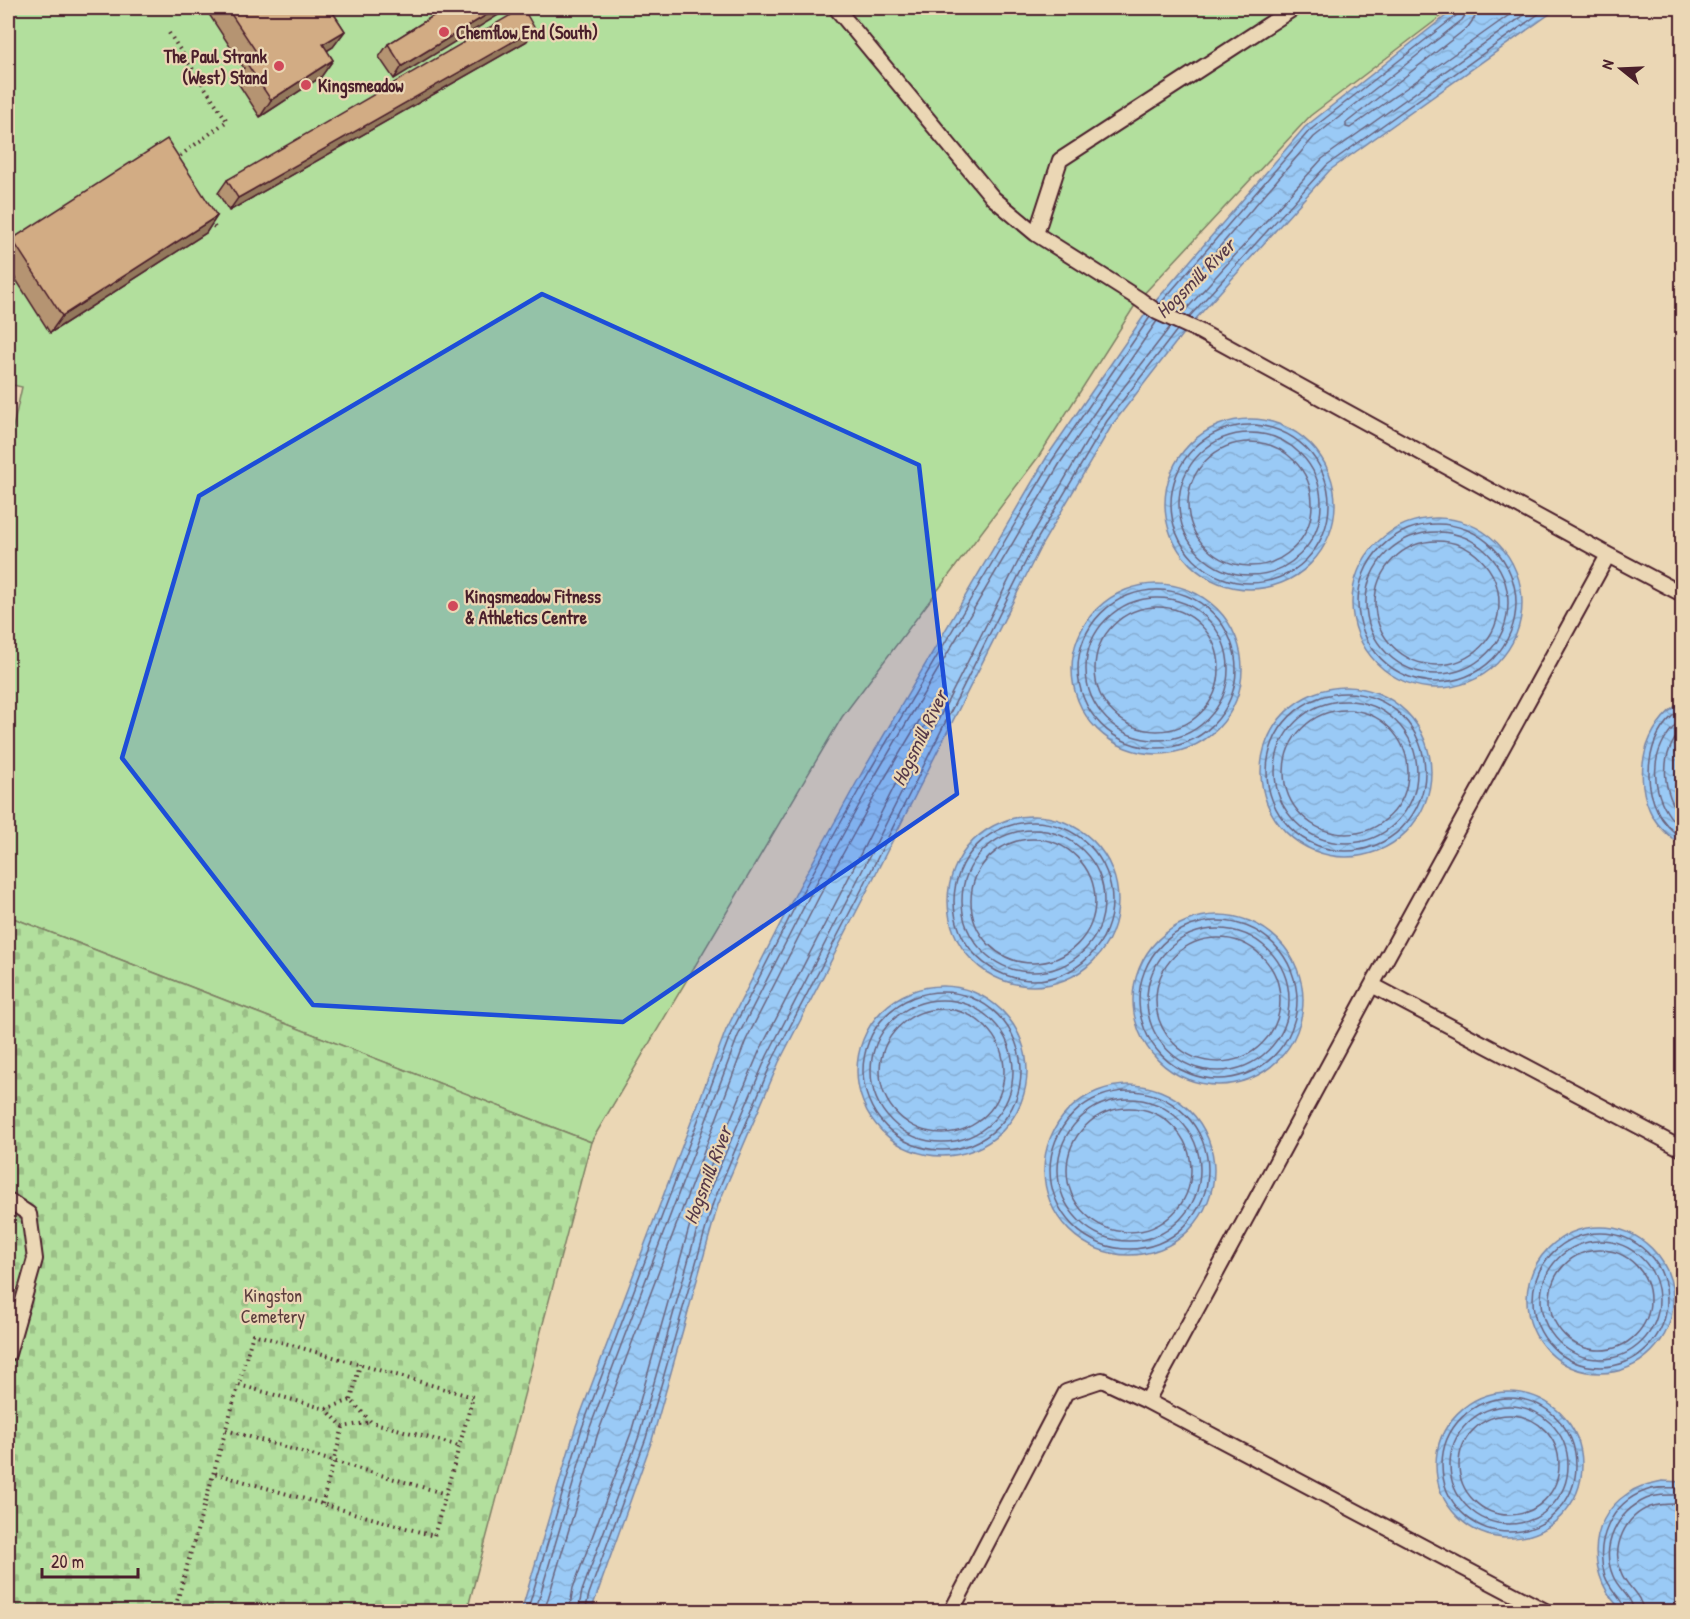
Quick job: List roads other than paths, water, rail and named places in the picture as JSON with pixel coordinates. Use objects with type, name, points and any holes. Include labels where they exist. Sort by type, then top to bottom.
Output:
[{"type":"lane","points":[[836,8],[993,198],[1036,234],[1157,312],[1199,331],[1683,594]]},
{"type":"lane","points":[[1036,234],[1060,160],[1294,8]]},
{"type":"lane","points":[[1147,1401],[1608,555]]},
{"type":"lane","points":[[1372,985],[1683,1149]]},
{"type":"lane","points":[[8,1200],[28,1214],[35,1258],[8,1354]]},
{"type":"lane","points":[[951,1611],[1066,1392],[1102,1380],[1147,1401],[1547,1611]]},
{"type":"water","name":"Hogsmill River","points":[[1456,8],[1558,8],[1330,170],[1184,332],[1112,425],[1041,546],[779,1062],[718,1205],[652,1440],[591,1611],[521,1612],[576,1426],[726,1030],[799,887],[864,769],[1048,455],[1148,310],[1305,127]]},
{"type":"water","points":[[1250,419],[1282,426],[1310,444],[1328,472],[1335,504],[1328,536],[1310,564],[1282,582],[1250,589],[1218,582],[1190,564],[1172,536],[1165,504],[1172,472],[1190,444],[1218,426]]},
{"type":"water","points":[[1437,518],[1469,525],[1497,543],[1515,571],[1522,603],[1515,635],[1497,663],[1469,681],[1437,688],[1405,681],[1377,663],[1359,635],[1352,603],[1359,571],[1377,543],[1405,525]]},
{"type":"water","points":[[1157,584],[1189,591],[1217,609],[1235,637],[1242,669],[1235,701],[1217,729],[1189,747],[1157,754],[1125,747],[1097,729],[1079,701],[1072,669],[1079,637],[1097,609],[1125,591]]},
{"type":"water","points":[[1346,687],[1378,694],[1406,712],[1424,740],[1431,772],[1424,804],[1406,832],[1378,850],[1346,857],[1314,850],[1286,832],[1268,804],[1261,772],[1268,740],[1286,712],[1314,694]]},
{"type":"water","points":[[1682,702],[1682,846],[1666,833],[1653,817],[1646,802],[1642,769],[1650,738],[1658,724]]},
{"type":"water","points":[[1033,816],[1065,823],[1093,841],[1111,869],[1118,901],[1111,933],[1093,961],[1065,979],[1033,986],[1001,979],[973,961],[955,933],[948,901],[955,869],[973,841],[1001,823]]},
{"type":"water","points":[[1218,915],[1250,922],[1278,940],[1296,968],[1303,1000],[1296,1032],[1278,1060],[1250,1078],[1218,1085],[1186,1078],[1158,1060],[1140,1032],[1133,1000],[1140,968],[1158,940],[1186,922]]},
{"type":"water","points":[[942,986],[974,993],[1002,1011],[1020,1039],[1027,1071],[1020,1103],[1002,1131],[974,1149],[942,1156],[910,1149],[882,1131],[864,1103],[857,1071],[864,1039],[882,1011],[910,993]]},
{"type":"water","points":[[1129,1085],[1161,1092],[1189,1110],[1207,1138],[1214,1170],[1207,1202],[1189,1230],[1161,1248],[1129,1255],[1097,1248],[1069,1230],[1051,1202],[1044,1170],[1051,1138],[1069,1110],[1097,1092]]},
{"type":"water","points":[[1600,1227],[1614,1228],[1628,1233],[1641,1239],[1652,1248],[1661,1259],[1667,1272],[1672,1286],[1672,1314],[1667,1328],[1661,1341],[1652,1352],[1641,1361],[1628,1367],[1614,1372],[1600,1373],[1586,1372],[1572,1367],[1559,1361],[1548,1352],[1539,1341],[1533,1328],[1528,1314],[1527,1300],[1528,1286],[1533,1272],[1539,1259],[1548,1248],[1559,1239],[1572,1233],[1586,1228]]},
{"type":"water","points":[[1509,1392],[1523,1393],[1537,1398],[1550,1404],[1561,1413],[1570,1424],[1576,1437],[1581,1451],[1581,1479],[1576,1493],[1570,1506],[1561,1517],[1550,1526],[1537,1532],[1523,1537],[1509,1538],[1495,1537],[1481,1532],[1468,1526],[1457,1517],[1448,1506],[1442,1493],[1437,1479],[1436,1465],[1437,1451],[1442,1437],[1448,1424],[1457,1413],[1468,1404],[1481,1398],[1495,1393]]},
{"type":"water","points":[[1662,1481],[1682,1482],[1682,1611],[1623,1611],[1611,1598],[1603,1584],[1596,1551],[1598,1535],[1613,1506],[1627,1494],[1639,1487]]},
{"type":"place","name":"Chemflow End (South)","points":[[444,32]]},
{"type":"place","name":"The Paul Strank (West) Stand","points":[[279,66]]},
{"type":"place","name":"Kingsmeadow","points":[[306,85]]},
{"type":"place","name":"Kingsmeadow Fitness & Athletics Centre","points":[[453,606]]},
{"type":"park label","name":"Kingston Cemetery","points":[[273,1305]]}]
